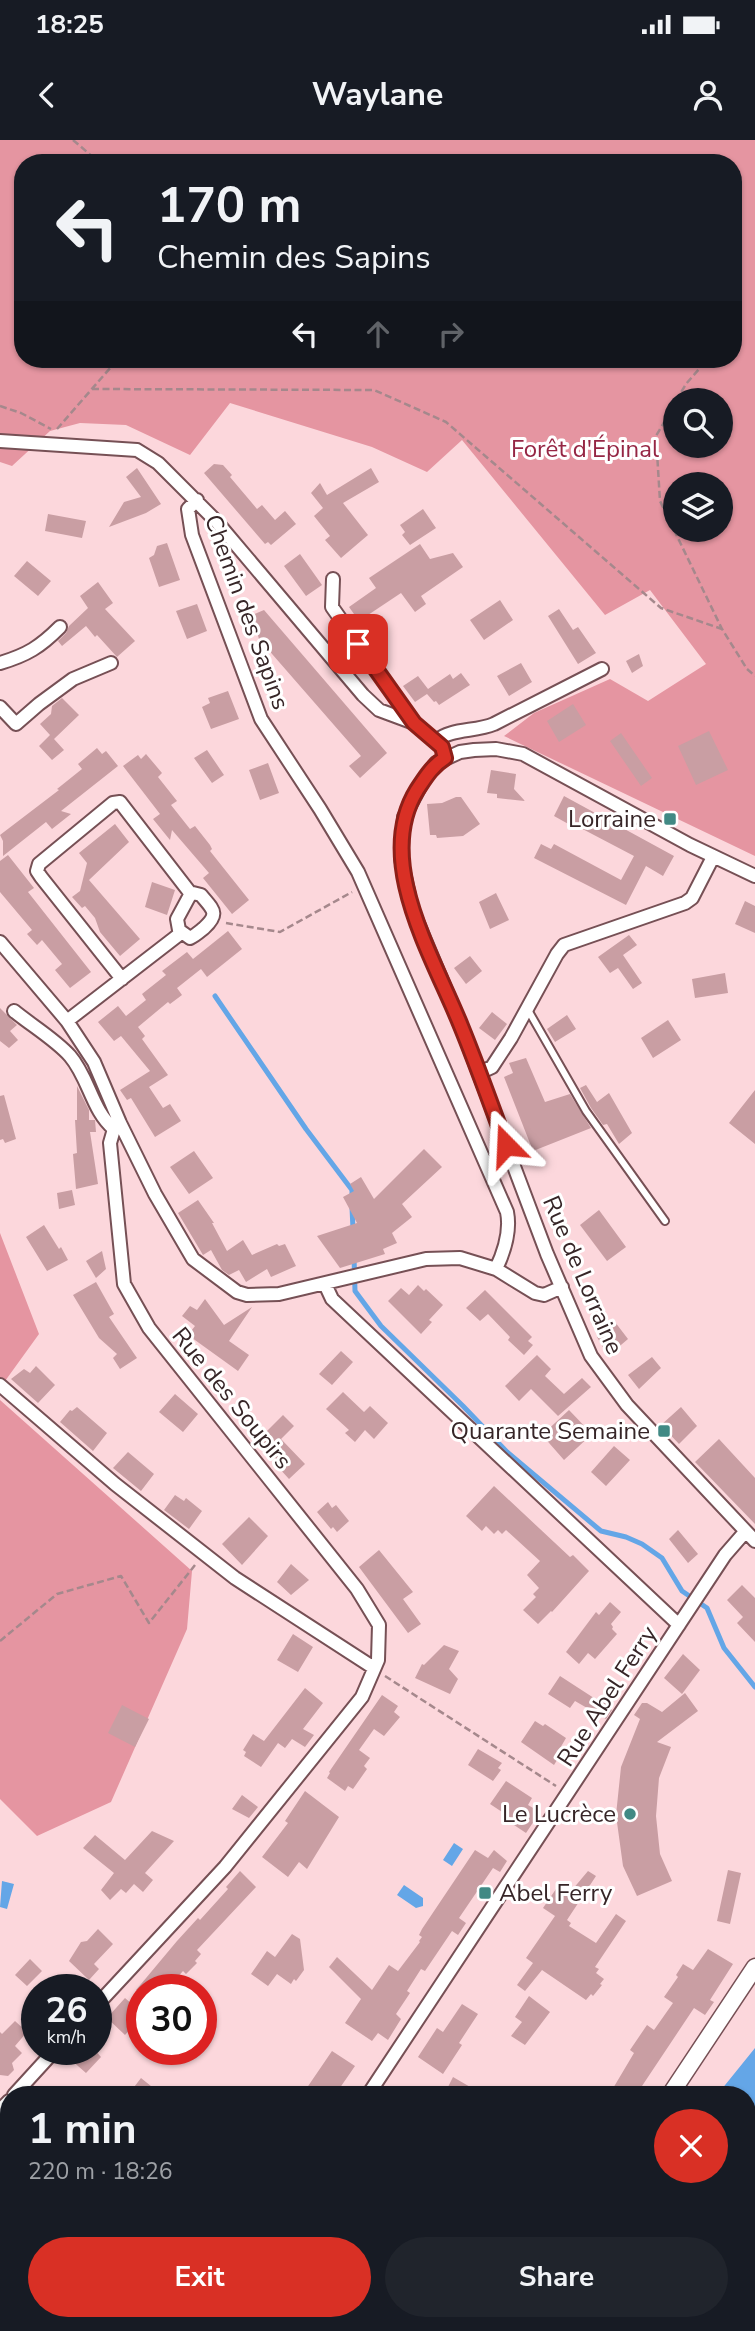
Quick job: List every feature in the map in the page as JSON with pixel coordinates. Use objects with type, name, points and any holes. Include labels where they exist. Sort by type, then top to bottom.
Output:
[{"type":"street","name":"Chemin des Sapins","points":[[0,441],[137,450],[159,463],[197,500],[363,695],[379,710],[414,723]]},
{"type":"street","name":"Chemin des Sapins","points":[[197,500],[188,509],[192,535],[261,719],[320,809],[364,886],[508,1212],[510,1225],[496,1269]]},
{"type":"street","name":"Chemin des Sapins","points":[[333,579],[332,607],[414,723],[442,747],[445,758]]},
{"type":"street","points":[[0,663],[33,651],[60,627]]},
{"type":"street","points":[[0,707],[16,724],[73,679],[111,663]]},
{"type":"street","points":[[436,741],[443,735],[484,729],[602,669]]},
{"type":"street","points":[[445,758],[474,750],[523,754],[755,876]]},
{"type":"street","name":"Rue de Lorraine","points":[[445,758],[436,763],[412,799],[404,817],[401,859],[412,909],[479,1073],[547,1254],[591,1356],[610,1385],[755,1541]]},
{"type":"street","points":[[122,979],[41,877],[37,871],[39,864],[113,803],[120,803],[191,894],[201,895],[213,910],[212,920],[190,938],[181,933],[177,919],[191,894]]},
{"type":"street","points":[[479,1073],[492,1067],[564,946],[685,903],[692,898],[713,856]]},
{"type":"street","points":[[66,1021],[181,933]]},
{"type":"street","points":[[0,942],[66,1021],[94,1062],[117,1126],[193,1259],[228,1286],[247,1295],[279,1294],[426,1259],[460,1258],[496,1269],[535,1293],[544,1295],[562,1287]]},
{"type":"street","points":[[14,1011],[69,1055],[85,1079],[103,1120],[117,1126]]},
{"type":"street","name":"Rue des Soupirs","points":[[112,1989],[225,1867],[362,1697],[378,1660],[379,1625],[357,1589],[149,1328],[124,1284],[110,1143],[117,1126]]},
{"type":"street","points":[[325,1284],[332,1300],[679,1625]]},
{"type":"street","points":[[0,1385],[115,1484],[234,1578],[374,1668]]},
{"type":"street","name":"Rue Abel Ferry","points":[[374,2086],[725,1555],[745,1532]]},
{"type":"street","points":[[676,2086],[755,1967]]},
{"type":"street","points":[[22,2086],[41,2065]]},
{"type":"lane","points":[[527,1008],[586,1111],[665,1221]]},
{"type":"path","points":[[73,140],[89,154]]},
{"type":"path","points":[[0,406],[21,413],[55,431],[110,368]]},
{"type":"path","points":[[684,388],[700,368]]},
{"type":"path","points":[[92,389],[374,390],[446,422],[660,608],[722,629]]},
{"type":"path","points":[[663,424],[656,436],[660,501],[722,629],[747,669],[755,676]]},
{"type":"path","points":[[212,920],[280,932],[364,886]]},
{"type":"path","points":[[0,1641],[57,1594],[121,1576],[149,1623],[204,1554]]},
{"type":"path","points":[[374,1668],[568,1793]]},
{"type":"green space","name":"Forêt d'Épinal","points":[[0,140],[755,140],[755,856],[504,736],[534,713],[610,679],[648,701],[706,664],[650,590],[605,615],[462,440],[427,472],[372,447],[230,403],[190,455],[126,425],[80,423],[50,431],[12,466],[0,462]]},
{"type":"green space","points":[[0,1233],[39,1334],[0,1388]]},
{"type":"green space","points":[[0,1400],[192,1571],[187,1629],[111,1802],[37,1836],[0,1799]]},
{"type":"water","points":[[454,1843],[463,1849],[452,1866],[443,1860]]},
{"type":"water","points":[[2,1881],[14,1884],[7,1909],[0,1907]]},
{"type":"water","points":[[404,1885],[423,1898],[423,1906],[416,1908],[397,1895]]},
{"type":"water","points":[[755,2048],[755,2086],[724,2086]]},
{"type":"building","points":[[214,464],[223,465],[257,509],[262,505],[275,520],[285,511],[296,524],[271,545],[268,542],[265,544],[204,473]]},
{"type":"building","points":[[137,468],[161,504],[146,513],[109,527],[124,502],[141,497],[126,477]]},
{"type":"building","points":[[371,468],[379,482],[343,503],[368,535],[341,558],[325,540],[330,536],[314,516],[323,508],[311,493],[320,483],[327,495]]},
{"type":"building","points":[[423,509],[436,528],[410,545],[402,535],[405,532],[400,525]]},
{"type":"building","points":[[48,514],[86,521],[82,538],[45,531]]},
{"type":"building","points":[[167,543],[180,580],[159,587],[149,558],[154,555],[157,546]]},
{"type":"building","points":[[420,544],[430,559],[453,553],[463,567],[421,596],[426,604],[415,612],[401,593],[359,621],[349,607],[376,588],[369,578]]},
{"type":"building","points":[[300,554],[322,585],[306,596],[284,566]]},
{"type":"building","points":[[27,561],[51,581],[38,596],[14,576]]},
{"type":"building","points":[[98,582],[113,603],[105,609],[135,641],[117,657],[86,626],[62,646],[58,641],[88,608],[80,596]]},
{"type":"building","points":[[500,600],[513,620],[484,640],[470,620]]},
{"type":"building","points":[[197,604],[207,631],[187,639],[176,611]]},
{"type":"building","points":[[559,609],[573,630],[578,627],[596,653],[578,664],[548,616]]},
{"type":"building","points":[[264,610],[387,753],[360,778],[349,766],[361,756],[259,639],[252,615]]},
{"type":"building","points":[[639,654],[643,666],[632,673],[626,661]]},
{"type":"building","points":[[521,663],[532,682],[509,696],[497,676]]},
{"type":"building","points":[[461,673],[470,685],[439,705],[427,694],[415,702],[403,686],[418,676],[428,689],[450,674],[453,679]]},
{"type":"building","points":[[228,691],[239,719],[211,729],[202,707],[210,703],[208,698]]},
{"type":"building","points":[[62,698],[79,715],[54,739],[64,750],[52,760],[39,746],[50,735],[40,724],[51,714],[52,706]]},
{"type":"building","points":[[573,704],[586,725],[559,742],[547,721]]},
{"type":"building","points":[[709,731],[728,770],[696,785],[678,746]]},
{"type":"building","points":[[621,733],[652,778],[641,786],[610,741]]},
{"type":"building","points":[[97,748],[102,754],[106,751],[118,766],[61,811],[71,814],[52,829],[46,822],[3,856],[3,841],[0,835],[59,790],[57,789],[82,769],[78,764]]},
{"type":"building","points":[[207,750],[224,775],[212,783],[194,758]]},
{"type":"building","points":[[146,754],[162,773],[158,777],[177,801],[171,805],[190,829],[195,826],[210,845],[210,851],[249,900],[232,914],[203,878],[209,873],[172,830],[170,840],[153,819],[160,814],[123,766],[138,755],[141,759]]},
{"type":"building","points":[[268,763],[279,793],[260,800],[249,770]]},
{"type":"building","points":[[491,770],[516,774],[514,789],[525,801],[497,798],[497,794],[487,793]]},
{"type":"building","points":[[564,796],[674,856],[663,876],[646,866],[626,905],[534,858],[541,844],[551,849],[554,844],[621,880],[634,856],[554,816]]},
{"type":"building","points":[[461,797],[480,824],[463,836],[437,838],[436,835],[430,835],[427,804],[442,803]]},
{"type":"building","points":[[115,824],[129,842],[89,880],[140,939],[120,956],[100,932],[95,918],[85,906],[82,908],[72,897],[80,891],[87,863],[79,853]]},
{"type":"building","points":[[8,855],[34,888],[28,892],[91,972],[70,988],[55,970],[62,964],[42,940],[37,945],[27,934],[32,930],[0,892],[0,861]]},
{"type":"building","points":[[152,882],[175,890],[167,915],[145,907]]},
{"type":"building","points":[[496,893],[509,920],[490,929],[479,902]]},
{"type":"building","points":[[745,901],[755,906],[755,933],[735,924]]},
{"type":"building","points":[[228,931],[242,949],[207,977],[201,969],[177,988],[182,995],[170,1004],[168,1002],[138,1027],[145,1036],[142,1039],[168,1075],[149,1087],[163,1108],[170,1104],[181,1121],[155,1137],[131,1098],[127,1100],[120,1090],[150,1071],[121,1036],[114,1041],[98,1022],[118,1006],[126,1016],[146,1000],[142,994],[166,975],[162,971],[187,952],[193,959]]},
{"type":"building","points":[[629,935],[637,945],[623,955],[642,983],[633,989],[618,968],[610,973],[598,957]]},
{"type":"building","points":[[470,956],[482,971],[466,984],[454,968]]},
{"type":"building","points":[[725,973],[728,993],[695,998],[692,979]]},
{"type":"building","points":[[0,1008],[17,1025],[10,1031],[18,1040],[9,1048],[0,1041]]},
{"type":"building","points":[[492,1012],[507,1024],[495,1040],[479,1028]]},
{"type":"building","points":[[567,1015],[576,1029],[555,1042],[547,1029]]},
{"type":"building","points":[[668,1020],[681,1040],[653,1058],[641,1038]]},
{"type":"building","points":[[526,1058],[545,1102],[570,1094],[591,1128],[533,1151],[504,1077],[513,1073],[509,1063]]},
{"type":"building","points":[[586,1085],[597,1102],[609,1093],[632,1133],[619,1144],[607,1124],[603,1125],[591,1108],[580,1088]]},
{"type":"building","points":[[77,1086],[89,1110],[89,1120],[95,1120],[96,1132],[90,1132],[98,1184],[76,1189],[73,1154],[77,1153]]},
{"type":"building","points":[[755,1090],[755,1144],[729,1123]]},
{"type":"building","points":[[4,1095],[16,1139],[5,1143],[3,1139],[0,1140],[0,1096]]},
{"type":"building","points":[[424,1149],[442,1167],[402,1204],[412,1217],[392,1233],[397,1243],[383,1249],[385,1254],[340,1268],[317,1236],[357,1223],[343,1197],[354,1191],[350,1184],[361,1177],[374,1199]]},
{"type":"building","points":[[194,1151],[213,1178],[189,1194],[170,1167]]},
{"type":"building","points":[[72,1190],[75,1205],[59,1209],[57,1193]]},
{"type":"building","points":[[198,1200],[214,1223],[227,1251],[243,1240],[252,1255],[277,1244],[285,1244],[296,1266],[271,1277],[267,1269],[246,1282],[239,1270],[229,1275],[222,1270],[211,1250],[203,1255],[178,1213]]},
{"type":"building","points":[[599,1210],[626,1247],[607,1261],[580,1225]]},
{"type":"building","points":[[44,1225],[68,1260],[47,1271],[26,1237]]},
{"type":"building","points":[[102,1251],[106,1269],[96,1278],[86,1261]]},
{"type":"building","points":[[96,1282],[114,1314],[109,1317],[137,1358],[120,1369],[113,1358],[117,1354],[99,1338],[73,1295]]},
{"type":"building","points":[[418,1285],[443,1305],[421,1334],[388,1301],[401,1288],[409,1295]]},
{"type":"building","points":[[485,1290],[532,1337],[528,1341],[533,1345],[524,1355],[508,1340],[510,1337],[488,1314],[480,1321],[466,1308]]},
{"type":"building","points":[[205,1299],[224,1325],[252,1307],[229,1341],[249,1355],[238,1371],[188,1335],[195,1326],[182,1316],[190,1306],[197,1310]]},
{"type":"building","points":[[615,1322],[628,1339],[608,1356],[597,1337]]},
{"type":"building","points":[[341,1351],[353,1362],[332,1385],[319,1374]]},
{"type":"building","points":[[537,1355],[551,1369],[545,1376],[564,1394],[582,1378],[591,1387],[558,1416],[531,1389],[519,1401],[505,1386]]},
{"type":"building","points":[[652,1357],[661,1368],[639,1389],[628,1375]]},
{"type":"building","points":[[36,1366],[55,1385],[38,1403],[11,1379],[24,1369],[30,1373]]},
{"type":"building","points":[[343,1392],[364,1412],[370,1406],[388,1423],[374,1439],[365,1430],[355,1442],[345,1433],[349,1430],[326,1409]]},
{"type":"building","points":[[175,1394],[198,1414],[183,1432],[159,1412]]},
{"type":"building","points":[[77,1407],[107,1433],[93,1451],[60,1422],[70,1410]]},
{"type":"building","points":[[681,1407],[697,1426],[679,1444],[661,1425]]},
{"type":"building","points":[[569,1410],[592,1434],[564,1460],[542,1435]]},
{"type":"building","points":[[283,1415],[294,1426],[281,1439],[305,1464],[289,1479],[279,1468],[282,1465],[274,1457],[276,1455],[260,1438]]},
{"type":"building","points":[[719,1439],[755,1478],[755,1524],[695,1462]]},
{"type":"building","points":[[614,1446],[630,1460],[606,1486],[591,1472]]},
{"type":"building","points":[[128,1452],[154,1474],[141,1491],[113,1468]]},
{"type":"building","points":[[494,1486],[570,1557],[573,1555],[589,1571],[538,1624],[523,1610],[536,1597],[533,1594],[539,1588],[527,1575],[540,1561],[506,1530],[502,1534],[498,1530],[494,1534],[486,1526],[482,1531],[466,1516]]},
{"type":"building","points":[[175,1495],[184,1501],[186,1498],[202,1511],[189,1529],[164,1510]]},
{"type":"building","points":[[328,1502],[332,1508],[336,1505],[349,1521],[337,1532],[333,1527],[331,1529],[317,1512]]},
{"type":"building","points":[[249,1517],[268,1536],[242,1565],[222,1544]]},
{"type":"building","points":[[678,1530],[698,1554],[688,1563],[669,1539]]},
{"type":"building","points":[[379,1550],[413,1592],[403,1599],[421,1624],[408,1633],[359,1567]]},
{"type":"building","points":[[291,1564],[309,1580],[291,1595],[277,1582]]},
{"type":"building","points":[[742,1585],[755,1598],[755,1642],[737,1623],[743,1617],[727,1600]]},
{"type":"building","points":[[610,1602],[621,1612],[611,1624],[617,1634],[595,1659],[588,1653],[579,1664],[566,1652],[596,1612],[599,1615]]},
{"type":"building","points":[[293,1634],[313,1647],[298,1672],[277,1660]]},
{"type":"building","points":[[444,1645],[459,1651],[449,1669],[458,1679],[450,1694],[415,1678],[422,1664]]},
{"type":"building","points":[[683,1654],[700,1670],[682,1694],[664,1678]]},
{"type":"building","points":[[560,1676],[610,1706],[612,1710],[606,1719],[575,1701],[570,1708],[548,1694]]},
{"type":"building","points":[[305,1688],[323,1703],[303,1729],[314,1735],[305,1747],[292,1739],[285,1748],[278,1743],[261,1767],[244,1756],[246,1752],[243,1750],[253,1734],[264,1741]]},
{"type":"building","name":"Le Lucrèce","points":[[685,1693],[698,1711],[657,1742],[671,1747],[659,1778],[656,1816],[660,1854],[672,1881],[637,1896],[623,1866],[616,1815],[621,1767],[640,1719],[634,1715],[642,1703],[662,1712]]},
{"type":"building","points":[[382,1695],[398,1706],[394,1712],[400,1717],[384,1736],[374,1729],[359,1750],[370,1758],[364,1766],[367,1769],[353,1789],[348,1786],[345,1791],[327,1778],[329,1772]]},
{"type":"building","points":[[122,1705],[149,1719],[135,1747],[108,1733]]},
{"type":"building","points":[[535,1721],[543,1726],[545,1724],[566,1738],[554,1765],[521,1742]]},
{"type":"building","points":[[478,1749],[502,1763],[498,1768],[501,1770],[493,1781],[468,1765]]},
{"type":"building","points":[[506,1781],[532,1798],[528,1805],[540,1812],[526,1833],[514,1825],[517,1822],[490,1804]]},
{"type":"building","points":[[305,1791],[339,1817],[307,1869],[299,1862],[288,1877],[262,1857],[288,1823],[285,1821]]},
{"type":"building","points":[[242,1795],[258,1807],[249,1818],[232,1809]]},
{"type":"building","points":[[152,1831],[174,1841],[145,1873],[153,1880],[143,1892],[134,1884],[126,1893],[121,1889],[110,1900],[101,1890],[114,1873],[83,1848],[95,1835],[125,1860]]},
{"type":"building","points":[[475,1850],[488,1858],[494,1850],[507,1861],[500,1872],[493,1868],[459,1918],[466,1923],[458,1935],[452,1931],[425,1971],[421,1969],[396,2014],[401,2019],[388,2040],[378,2033],[372,2041],[345,2023],[361,1999],[329,1967],[337,1957],[372,1990],[389,1965],[398,1971],[420,1942],[422,1929]]},
{"type":"building","points":[[728,1870],[741,1873],[730,1924],[717,1921]]},
{"type":"building","points":[[240,1871],[256,1887],[197,1950],[201,1954],[195,1961],[197,1963],[186,1974],[183,1971],[180,1974],[149,1974],[198,1918],[200,1920],[228,1889],[226,1887]]},
{"type":"building","points":[[588,1871],[596,1876],[567,1920],[571,1923],[569,1926],[596,1943],[616,1914],[626,1921],[595,1967],[599,1969],[596,1973],[604,1979],[600,1984],[602,1985],[586,2000],[542,1970],[525,1991],[517,1985],[533,1963],[526,1958],[555,1916],[543,1908],[556,1889],[567,1896]]},
{"type":"building","points":[[98,1929],[113,1944],[94,1964],[99,1969],[94,1974],[83,1974],[69,1961],[81,1942],[87,1941]]},
{"type":"building","points":[[292,1934],[300,1939],[304,1970],[296,1981],[294,1979],[291,1984],[277,1974],[268,1986],[251,1974],[267,1951],[275,1957]]},
{"type":"building","points":[[708,1949],[733,1964],[710,2000],[714,2002],[705,2015],[694,2008],[642,2086],[614,2086],[634,2053],[630,2050],[647,2025],[654,2030],[673,2003],[664,1997],[678,1977],[676,1975],[683,1964],[693,1970]]},
{"type":"building","points":[[30,1959],[42,1971],[39,1974],[21,1974],[21,1980],[15,1975]]},
{"type":"building","points":[[529,1996],[550,2012],[525,2045],[511,2036],[522,2022],[515,2017]]},
{"type":"building","points":[[126,1999],[125,2035],[112,2023],[112,2012]]},
{"type":"building","points":[[462,2004],[478,2014],[443,2074],[418,2057],[437,2028],[443,2032]]},
{"type":"building","points":[[15,2021],[21,2026],[21,2039],[15,2046],[21,2054],[12,2063],[14,2070],[8,2076],[0,2075],[0,2032],[2,2034]]},
{"type":"building","points":[[332,2051],[355,2066],[341,2086],[308,2086]]},
{"type":"building","points":[[77,2065],[94,2065],[86,2073]]},
{"type":"building","points":[[453,2077],[468,2086],[448,2086]]},
{"type":"building","points":[[141,2078],[151,2086],[135,2086]]},
{"type":"waterway","points":[[215,996],[306,1129],[352,1190],[352,1198]]},
{"type":"waterway","points":[[352,1208],[353,1229]]},
{"type":"waterway","points":[[354,1257],[355,1291],[381,1326],[507,1452],[601,1531],[642,1544],[662,1558],[682,1591],[707,1608],[724,1648],[755,1687]]},
{"type":"place","name":"Lorraine","points":[[670,819]]},
{"type":"place","name":"Quarante Semaine","points":[[664,1431]]},
{"type":"place","name":"Le Lucrèce","points":[[630,1814]]},
{"type":"place","name":"Abel Ferry","points":[[485,1893]]},
{"type":"route","points":[[358,644],[414,723],[442,747],[445,758],[436,763],[423,781],[404,817],[401,859],[412,909],[461,1026],[506,1145]]}]
